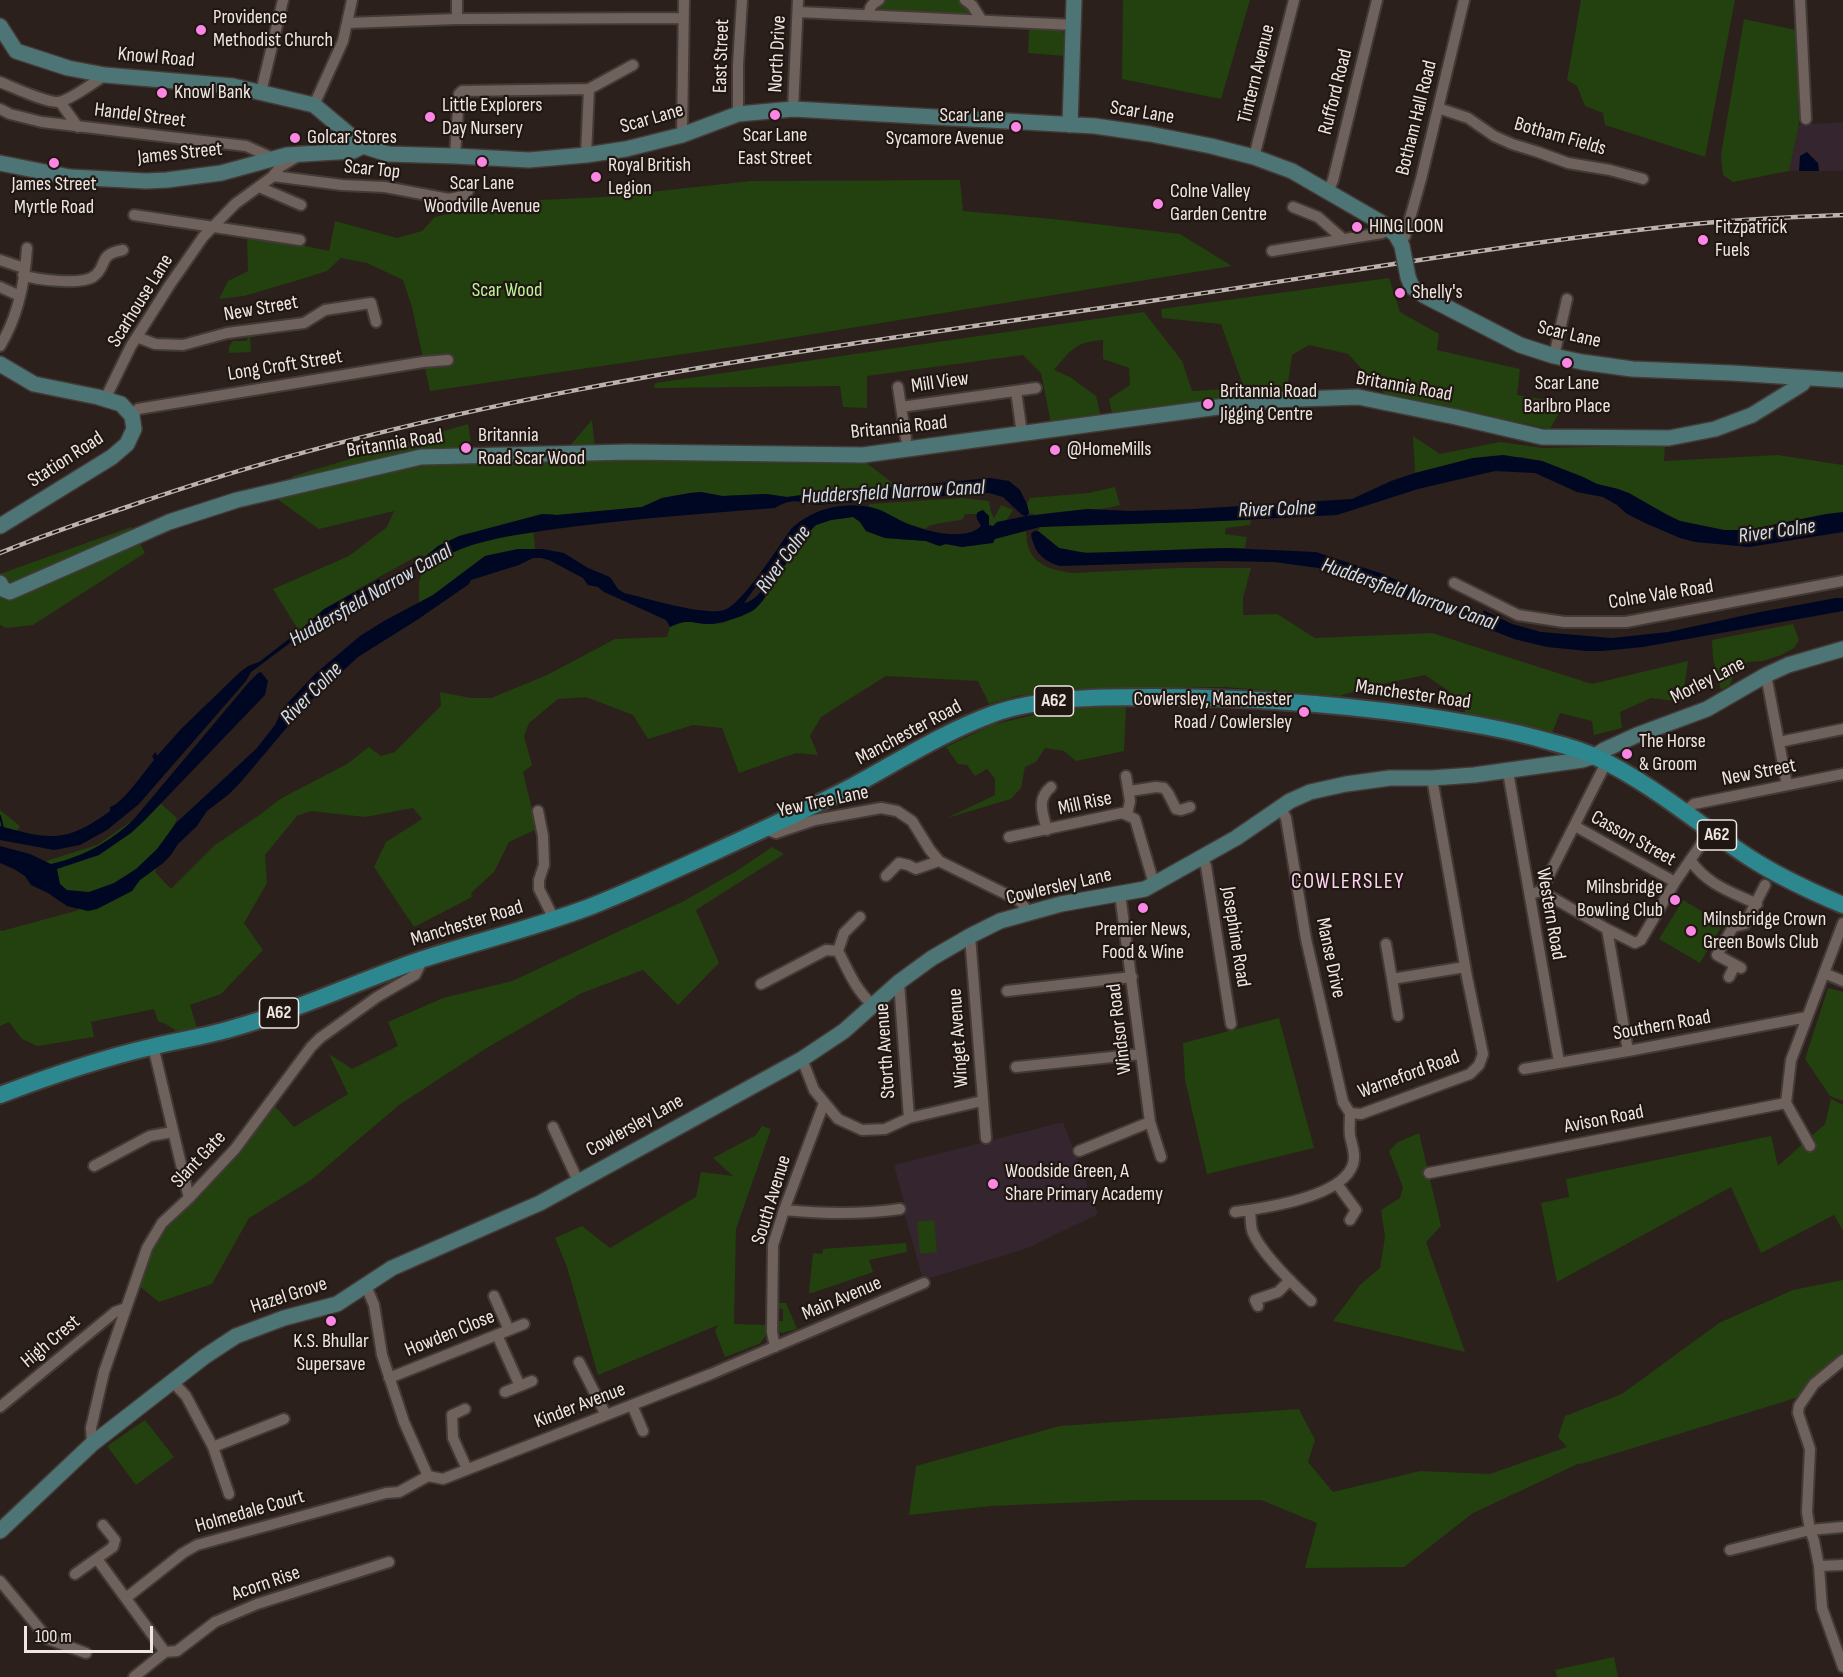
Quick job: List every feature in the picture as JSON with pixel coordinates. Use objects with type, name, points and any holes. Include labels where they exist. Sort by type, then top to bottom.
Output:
[{"type":"main road","name":"Manchester Road","points":[[0,1095],[68,1069],[153,1046],[234,1028],[275,1015],[423,959],[554,919],[634,888],[765,829],[851,787],[916,750],[975,721],[1015,707],[1054,701],[1101,697],[1199,697],[1283,701],[1387,711],[1495,728],[1552,742],[1600,759],[1630,775],[1777,874],[1843,906]]},
{"type":"street","points":[[261,92],[284,0]]},
{"type":"street","points":[[314,105],[335,60],[348,23],[352,0]]},
{"type":"street","points":[[457,0],[457,19]]},
{"type":"street","points":[[682,135],[684,0]]},
{"type":"street","name":"East Street","points":[[738,114],[742,0]]},
{"type":"street","name":"North Drive","points":[[793,109],[798,0]]},
{"type":"street","points":[[869,15],[872,4],[879,0]]},
{"type":"street","points":[[965,0],[972,5],[982,21]]},
{"type":"street","points":[[1070,125],[1074,0]]},
{"type":"street","name":"Tintern Avenue","points":[[1254,157],[1294,0]]},
{"type":"street","name":"Rufford Road","points":[[1328,192],[1333,180],[1377,0]]},
{"type":"street","name":"Botham Hall Road","points":[[1402,244],[1414,205],[1464,0]]},
{"type":"street","points":[[1800,0],[1806,119]]},
{"type":"street","points":[[798,12],[1075,25]]},
{"type":"street","points":[[348,23],[457,19],[683,18]]},
{"type":"street","points":[[0,26],[5,42]]},
{"type":"street","name":"Knowl Road","points":[[5,42],[16,51],[68,68],[105,75],[233,86],[314,105],[363,146]]},
{"type":"street","points":[[455,156],[459,94],[462,90],[589,89],[633,65]]},
{"type":"street","points":[[0,82],[48,100],[60,102],[105,75]]},
{"type":"street","points":[[586,155],[589,89]]},
{"type":"street","points":[[60,102],[78,127]]},
{"type":"street","name":"Botham Fields","points":[[1438,108],[1468,118],[1494,136],[1512,144],[1568,163],[1610,170],[1643,179]]},
{"type":"street","name":"Scar Lane","points":[[363,146],[388,154],[530,160],[586,155],[626,148],[682,135],[738,114],[793,109],[1095,126],[1150,134],[1254,157],[1292,171],[1390,229],[1402,244],[1408,278],[1412,287],[1418,292],[1520,345],[1554,356],[1632,369],[1843,380]]},
{"type":"street","name":"Handel Street","points":[[1,111],[42,122],[246,146],[275,159]]},
{"type":"street","name":"James Street","points":[[0,163],[70,177],[146,181],[204,176],[286,155],[353,151],[363,146]]},
{"type":"street","name":"Scarhouse Lane","points":[[105,399],[137,337],[203,237],[235,204],[272,177],[280,167],[302,154]]},
{"type":"street","name":"Scar Top","points":[[272,177],[385,187],[449,199],[463,196],[468,190]]},
{"type":"street","points":[[259,187],[302,205]]},
{"type":"street","points":[[1293,207],[1318,217],[1343,239]]},
{"type":"street","points":[[134,215],[300,240]]},
{"type":"street","points":[[1272,251],[1382,233],[1390,229]]},
{"type":"street","points":[[0,346],[5,324],[15,315],[27,248]]},
{"type":"street","points":[[0,260],[33,279],[49,281],[91,279],[99,272],[105,257],[111,252],[123,250]]},
{"type":"street","points":[[0,287],[20,296]]},
{"type":"street","points":[[1554,356],[1567,299]]},
{"type":"street","name":"New Street","points":[[137,337],[155,344],[183,345],[226,333],[304,323],[325,310],[371,303],[376,322]]},
{"type":"street","name":"Long Croft Street","points":[[132,416],[138,409],[423,362],[448,360]]},
{"type":"street","points":[[0,364],[34,384],[121,404],[132,416]]},
{"type":"street","name":"Britannia Road","points":[[0,584],[3,589],[10,592],[169,522],[237,500],[421,457],[629,452],[862,455],[1270,400],[1358,397],[1542,437],[1669,438],[1715,429],[1752,415],[1802,384],[1806,378]]},
{"type":"street","points":[[898,387],[901,407]]},
{"type":"street","name":"Mill View","points":[[906,439],[901,407],[1036,388]]},
{"type":"street","points":[[1016,391],[1022,434]]},
{"type":"street","name":"Station Road","points":[[0,526],[112,457],[127,444],[134,429],[132,416]]},
{"type":"street","name":"Colne Vale Road","points":[[1455,583],[1518,615],[1564,622],[1626,622],[1843,581]]},
{"type":"street","name":"Morley Lane","points":[[1600,759],[1604,750],[1637,735],[1707,710],[1766,675],[1788,665],[1843,649]]},
{"type":"street","points":[[1766,675],[1787,785]]},
{"type":"street","points":[[1779,742],[1842,729]]},
{"type":"street","points":[[1528,895],[1541,891],[1575,826],[1600,759]]},
{"type":"street","name":"Cowlersley Lane","points":[[578,1181],[802,1059],[844,1031],[899,982],[932,958],[970,936],[1000,921],[1061,904],[1145,889],[1236,838],[1290,801],[1310,792],[1390,778],[1432,778],[1508,772],[1600,759]]},
{"type":"street","name":"Western Road","points":[[1508,772],[1558,1062]]},
{"type":"street","name":"New Street","points":[[1685,812],[1694,804],[1843,774]]},
{"type":"street","points":[[1126,776],[1130,791],[1126,815]]},
{"type":"street","name":"Warneford Road","points":[[1235,1212],[1307,1198],[1337,1184],[1347,1176],[1353,1166],[1350,1113],[1361,1114],[1470,1074],[1479,1065],[1483,1054],[1465,968],[1432,778]]},
{"type":"street","points":[[1047,830],[1041,805],[1044,792],[1051,787]]},
{"type":"street","points":[[1130,791],[1164,788],[1176,809],[1190,807]]},
{"type":"street","name":"Yew Tree Lane","points":[[765,829],[776,834],[815,819],[881,808],[897,811],[912,821],[939,861],[1020,901],[1029,913]]},
{"type":"street","name":"Manse Drive","points":[[1281,808],[1286,818],[1306,939],[1343,1102],[1350,1113]]},
{"type":"street","points":[[538,811],[543,836],[544,865],[539,888],[554,919]]},
{"type":"street","name":"Mill Rise","points":[[1009,837],[1122,813],[1135,819],[1154,884]]},
{"type":"street","name":"Casson Street","points":[[1575,826],[1675,882]]},
{"type":"street","points":[[1541,891],[1635,943],[1641,940],[1675,882],[1710,830]]},
{"type":"street","name":"Josephine Road","points":[[1202,857],[1206,866],[1231,1024]]},
{"type":"street","points":[[1690,860],[1700,873],[1718,886],[1756,904]]},
{"type":"street","points":[[886,876],[899,863],[916,869],[939,861]]},
{"type":"street","points":[[1729,977],[1738,966],[1717,955],[1733,927],[1745,924],[1765,885]]},
{"type":"street","name":"Windsor Road","points":[[1120,894],[1150,1122],[1161,1157]]},
{"type":"street","points":[[860,917],[844,933],[838,951],[857,986],[873,1005]]},
{"type":"street","points":[[1810,1146],[1786,1103],[1791,1060],[1843,923]]},
{"type":"street","points":[[1607,929],[1628,1052]]},
{"type":"street","name":"Winget Avenue","points":[[970,936],[986,1138]]},
{"type":"street","points":[[1386,944],[1398,1016]]},
{"type":"street","points":[[761,984],[826,950],[838,951]]},
{"type":"street","name":"Slant Gate","points":[[92,1444],[92,1428],[104,1371],[147,1248],[162,1223],[235,1149],[316,1042],[377,997],[414,975],[423,959]]},
{"type":"street","points":[[1392,979],[1465,968]]},
{"type":"street","points":[[1824,974],[1843,981]]},
{"type":"street","points":[[1007,991],[1132,977]]},
{"type":"street","name":"Storth Avenue","points":[[899,982],[909,1118]]},
{"type":"street","name":"Southern Road","points":[[1524,1069],[1628,1052],[1807,1017]]},
{"type":"street","points":[[153,1046],[189,1198]]},
{"type":"street","points":[[1016,1067],[1141,1053]]},
{"type":"street","points":[[802,1059],[814,1090],[824,1103],[838,1119],[862,1130],[885,1129],[909,1118],[982,1101]]},
{"type":"street","name":"South Avenue","points":[[775,1347],[772,1332],[773,1245],[824,1103]]},
{"type":"street","name":"Avison Road","points":[[1429,1173],[1786,1103]]},
{"type":"street","points":[[1080,1151],[1150,1122]]},
{"type":"street","points":[[553,1127],[578,1181]]},
{"type":"street","points":[[94,1166],[150,1136],[172,1132]]},
{"type":"street","points":[[559,1140],[570,1132]]},
{"type":"street","name":"Hazel Grove","points":[[92,1444],[172,1381],[236,1336],[284,1318],[337,1304],[392,1268],[540,1203],[578,1181]]},
{"type":"street","points":[[1337,1184],[1356,1210],[1350,1220]]},
{"type":"street","points":[[784,1210],[820,1214],[872,1214],[900,1209]]},
{"type":"street","points":[[1250,1210],[1252,1232],[1261,1246],[1311,1302]]},
{"type":"street","points":[[1258,1306],[1255,1300],[1278,1292],[1290,1280]]},
{"type":"street","name":"Main Avenue","points":[[775,1347],[924,1283]]},
{"type":"street","points":[[366,1286],[374,1305],[382,1356],[389,1378],[404,1422],[428,1476]]},
{"type":"street","points":[[494,1296],[508,1330]]},
{"type":"street","name":"High Crest","points":[[0,1407],[115,1312],[126,1308]]},
{"type":"street","name":"Howden Close","points":[[389,1378],[524,1324]]},
{"type":"street","points":[[497,1335],[520,1386]]},
{"type":"street","name":"Kinder Avenue","points":[[399,1492],[428,1476],[443,1479],[775,1347]]},
{"type":"street","points":[[1843,1360],[1814,1384],[1802,1401],[1798,1413],[1810,1449],[1808,1512],[1819,1566],[1822,1608],[1843,1667]]},
{"type":"street","points":[[579,1362],[606,1415]]},
{"type":"street","points":[[172,1381],[186,1396],[213,1446],[229,1494]]},
{"type":"street","points":[[505,1392],[532,1381]]},
{"type":"street","points":[[632,1405],[643,1431]]},
{"type":"street","points":[[465,1409],[452,1415],[453,1438],[467,1469]]},
{"type":"street","points":[[213,1446],[284,1419]]},
{"type":"street","points":[[0,1531],[92,1444]]},
{"type":"street","name":"Holmedale Court","points":[[126,1598],[183,1553],[197,1545],[386,1493],[399,1492]]},
{"type":"street","points":[[75,1574],[113,1547],[115,1540],[103,1526]]},
{"type":"street","points":[[1730,1550],[1810,1530],[1843,1527]]},
{"type":"street","points":[[97,1559],[165,1652]]},
{"type":"street","name":"Acorn Rise","points":[[134,1677],[165,1652],[177,1651],[215,1622],[257,1604],[389,1563]]},
{"type":"street","points":[[1819,1566],[1843,1565]]},
{"type":"street","points":[[0,1581],[48,1639],[86,1653]]},
{"type":"shaded area","points":[[1843,122],[1843,171],[1789,171],[1799,125]]},
{"type":"shaded area","name":"Woodside Green, A Share Primary Academy","points":[[1063,1122],[1098,1214],[1028,1248],[930,1278],[922,1276],[894,1165]]},
{"type":"green space","points":[[882,0],[959,0],[974,11],[972,15],[878,9],[877,5]]},
{"type":"green space","points":[[1123,0],[1250,0],[1221,99],[1122,79]]},
{"type":"green space","points":[[1581,0],[1735,0],[1705,157],[1605,125],[1603,113],[1585,106],[1577,86],[1567,80]]},
{"type":"green space","points":[[1744,19],[1796,30],[1799,125],[1789,171],[1733,182],[1723,175],[1721,155]]},
{"type":"green space","points":[[1029,28],[1061,30],[1066,35],[1065,56],[1028,53]]},
{"type":"green space","name":"Scar Wood","points":[[960,180],[963,211],[1180,234],[1232,266],[746,345],[430,391],[412,307],[403,280],[367,263],[341,258],[327,271],[244,296],[219,299],[228,281],[248,271],[247,234],[329,251],[335,221],[397,238],[422,231],[435,217],[496,202],[604,197],[751,181]]},
{"type":"green space","points":[[1389,278],[1400,312],[1439,334],[1437,350],[1520,369],[1517,395],[1565,403],[1550,429],[1385,394],[1348,354],[1309,345],[1292,355],[1287,390],[1112,414],[1109,399],[1130,385],[1129,368],[1103,359],[1103,340],[1086,343],[1074,348],[1054,370],[1070,377],[1096,396],[1101,417],[1051,424],[1041,373],[1023,355],[867,376],[867,408],[843,407],[840,386],[654,388],[655,383],[1144,312],[1182,361],[1192,391],[1244,388],[1221,324],[1162,318],[1161,309]]},
{"type":"green space","points":[[250,337],[251,352],[229,353],[229,346],[233,341],[247,341]]},
{"type":"green space","points":[[592,420],[596,457],[864,461],[898,487],[840,490],[787,497],[766,494],[722,496],[701,492],[662,498],[642,507],[550,514],[532,518],[535,549],[518,549],[485,556],[419,603],[419,582],[425,564],[430,563],[424,556],[419,555],[342,599],[299,631],[273,589],[349,556],[387,527],[394,511],[319,529],[277,499],[293,476],[468,424],[473,458],[560,457]]},
{"type":"green space","points":[[1413,436],[1440,454],[1500,442],[1543,448],[1665,445],[1664,461],[1777,455],[1843,465],[1843,513],[1747,530],[1724,530],[1680,521],[1618,489],[1597,484],[1542,461],[1521,457],[1439,467],[1415,473]]},
{"type":"green space","points":[[1115,487],[1120,505],[1037,515],[1029,513],[1027,504],[1030,498],[1089,493]]},
{"type":"green space","points":[[962,498],[989,501],[994,518],[1001,505],[1013,510],[1006,521],[997,522],[994,526],[989,525],[978,512],[965,514],[963,519],[932,525],[925,529],[869,507],[869,504]]},
{"type":"green space","points":[[853,517],[866,531],[885,538],[926,541],[939,546],[946,544],[962,547],[1025,531],[1031,553],[1040,563],[1072,573],[1175,568],[1251,568],[1243,598],[1243,615],[1277,614],[1315,638],[1432,633],[1592,684],[1688,661],[1682,702],[1651,698],[1620,712],[1622,728],[1594,735],[1592,721],[1560,713],[1552,733],[1465,713],[1465,702],[1425,675],[1368,687],[1340,696],[1224,687],[1066,689],[1017,696],[989,704],[978,681],[886,676],[821,717],[810,736],[818,755],[796,753],[739,773],[722,728],[693,725],[648,739],[633,715],[586,697],[558,699],[529,723],[524,736],[532,765],[523,772],[537,829],[509,842],[494,872],[471,893],[472,897],[414,927],[374,867],[386,842],[422,819],[413,808],[365,817],[311,811],[297,816],[265,855],[267,883],[244,923],[263,950],[221,994],[190,1005],[197,1028],[176,1031],[158,1021],[154,1009],[91,1022],[94,1037],[37,1046],[22,1039],[9,1022],[0,1026],[0,930],[79,910],[43,862],[97,845],[159,802],[177,818],[155,872],[171,889],[215,845],[280,799],[347,764],[369,747],[381,756],[395,752],[441,706],[440,692],[471,698],[491,698],[545,676],[615,639],[667,637],[670,627],[679,622],[723,623],[749,612],[769,592],[771,584],[816,525]]},
{"type":"green space","points":[[1251,520],[1250,525],[1226,528],[1225,534],[1247,537],[1245,548],[1121,553],[1074,552],[1059,548],[1038,531],[1040,527],[1049,526]]},
{"type":"green space","points":[[131,527],[145,553],[33,625],[6,628],[0,625],[0,574]]},
{"type":"green space","points":[[1793,624],[1799,640],[1794,648],[1763,661],[1748,662],[1735,669],[1730,685],[1721,690],[1713,658],[1712,640]]},
{"type":"green space","points":[[1085,707],[1126,707],[1124,751],[1076,761],[1064,751],[1045,748],[1036,762],[1025,767],[1021,788],[1011,799],[947,818],[995,795],[995,779],[987,769],[975,776],[967,765],[958,764],[946,747],[992,725],[1041,713]]},
{"type":"green space","points":[[0,810],[20,826],[17,831],[0,826]]},
{"type":"green space","points":[[772,847],[784,854],[696,910],[719,963],[678,1005],[643,970],[582,993],[485,1049],[399,1105],[311,1180],[249,1218],[212,1284],[159,1302],[138,1285],[152,1250],[177,1214],[273,1104],[294,1127],[348,1094],[329,1054],[352,1069],[398,1046],[388,1022],[443,998],[512,981],[682,902],[738,870]]},
{"type":"green space","name":"Milnsbridge Crown Green Bowls Club","points":[[1683,900],[1723,924],[1700,963],[1659,939]]},
{"type":"green space","points":[[1828,988],[1843,992],[1843,1101],[1830,1096],[1805,1059]]},
{"type":"green space","points":[[1279,1018],[1314,1148],[1207,1174],[1185,1080],[1183,1043]]},
{"type":"green space","points":[[1831,1099],[1843,1105],[1843,1231],[1834,1215],[1761,1253],[1731,1187],[1557,1282],[1541,1203],[1569,1197],[1566,1179],[1771,1136],[1778,1166],[1825,1124]]},
{"type":"green space","points":[[762,1126],[771,1129],[736,1229],[734,1324],[766,1325],[765,1337],[759,1344],[725,1357],[715,1331],[718,1325],[598,1375],[567,1267],[555,1238],[582,1226],[610,1248],[696,1197],[701,1172],[733,1176],[713,1158],[756,1135]]},
{"type":"green space","points":[[1419,1133],[1441,1226],[1426,1242],[1465,1352],[1333,1321],[1360,1285],[1380,1268],[1385,1237],[1381,1210],[1400,1198],[1403,1187],[1389,1151],[1398,1142]]},
{"type":"green space","points":[[934,1220],[937,1252],[920,1254],[917,1222]]},
{"type":"green space","points":[[906,1243],[907,1252],[869,1260],[873,1272],[809,1293],[813,1253],[822,1254],[823,1249]]},
{"type":"green space","points":[[1843,1280],[1843,1354],[1828,1365],[1799,1397],[1580,1463],[1473,1513],[1404,1567],[1305,1568],[1317,1523],[1261,1500],[1137,1500],[991,1506],[909,1515],[916,1466],[1060,1426],[1299,1409],[1315,1440],[1308,1462],[1333,1492],[1420,1471],[1490,1474],[1567,1447],[1558,1437],[1565,1416],[1622,1394],[1719,1323],[1793,1290]]},
{"type":"green space","points":[[775,1303],[786,1303],[797,1329],[782,1333],[776,1329],[775,1321],[783,1321],[783,1309],[775,1308]]},
{"type":"green space","points":[[145,1420],[174,1457],[136,1485],[107,1446]]},
{"type":"green space","points":[[1614,1657],[1618,1677],[1557,1677],[1555,1670]]},
{"type":"water","points":[[1807,152],[1818,163],[1819,171],[1799,171],[1800,156]]},
{"type":"water","points":[[1503,455],[1542,461],[1597,484],[1629,493],[1680,521],[1724,530],[1747,530],[1843,512],[1843,532],[1749,547],[1695,542],[1645,523],[1627,514],[1603,497],[1577,492],[1535,473],[1495,471],[1418,489],[1337,515],[1040,527],[995,539],[993,543],[962,547],[885,538],[866,531],[853,517],[816,525],[771,584],[759,606],[753,611],[717,623],[687,622],[670,627],[666,620],[604,592],[598,587],[588,585],[583,578],[549,560],[533,558],[519,565],[471,580],[469,584],[417,620],[358,657],[305,706],[240,783],[207,811],[171,855],[140,880],[132,891],[97,909],[88,911],[67,906],[31,885],[25,876],[0,863],[0,846],[30,854],[51,864],[85,852],[116,834],[134,819],[249,682],[261,672],[268,681],[265,695],[145,820],[131,833],[99,855],[57,869],[60,884],[67,890],[89,892],[114,883],[136,869],[157,849],[176,823],[256,749],[275,725],[283,708],[315,674],[360,636],[433,595],[485,556],[518,549],[542,549],[564,553],[588,568],[610,577],[618,589],[624,593],[689,609],[714,611],[724,610],[740,598],[791,529],[820,511],[842,506],[866,506],[881,510],[923,529],[945,534],[974,531],[981,526],[976,516],[983,510],[989,516],[989,525],[993,526],[997,522],[1026,516],[1003,497],[989,493],[815,505],[794,501],[775,508],[576,526],[510,536],[473,545],[437,560],[423,563],[385,586],[383,592],[302,634],[251,672],[246,681],[139,804],[107,830],[80,845],[54,850],[0,840],[0,826],[32,834],[57,836],[82,829],[95,821],[110,811],[110,807],[133,787],[154,760],[152,756],[156,752],[157,756],[182,728],[240,672],[259,662],[324,609],[379,579],[382,582],[422,559],[438,546],[459,536],[542,514],[557,515],[642,507],[662,498],[690,493],[701,492],[722,496],[766,494],[787,497],[840,490],[990,478],[1009,481],[1020,490],[1027,504],[1029,513],[1027,516],[1087,509],[1129,511],[1193,509],[1352,499],[1391,481],[1473,458]],"holes":[[[768,574],[757,596],[744,603],[763,577]]]},
{"type":"water","name":"Huddersfield Narrow Canal","points":[[1038,531],[1059,548],[1086,553],[1226,548],[1316,552],[1383,574],[1408,585],[1418,594],[1459,609],[1484,615],[1483,610],[1512,624],[1541,632],[1612,638],[1668,632],[1836,598],[1843,598],[1843,611],[1643,647],[1587,651],[1547,647],[1514,639],[1417,597],[1410,600],[1326,569],[1274,562],[1223,561],[1060,566],[1044,558],[1037,551],[1031,534]]},
{"type":"waterway","points":[[0,816],[3,828]]},
{"type":"railway","points":[[0,553],[124,508],[249,468],[375,434],[503,405],[631,380],[890,338],[1542,242],[1694,224],[1843,215]]},
{"type":"place","name":"Providence Methodist Church","points":[[201,30]]},
{"type":"place","name":"Knowl Bank","points":[[162,93]]},
{"type":"place","name":"Scar Lane East Street","points":[[775,115]]},
{"type":"place","name":"Little Explorers Day Nursery","points":[[430,117]]},
{"type":"place","name":"Scar Lane Sycamore Avenue","points":[[1016,127]]},
{"type":"place","name":"Golcar Stores","points":[[295,138]]},
{"type":"place","name":"Scar Lane Woodville Avenue","points":[[482,162]]},
{"type":"place","name":"James Street Myrtle Road","points":[[54,163]]},
{"type":"place","name":"Royal British Legion","points":[[596,177]]},
{"type":"place","name":"Colne Valley Garden Centre","points":[[1158,204]]},
{"type":"place","name":"HING LOON","points":[[1357,227]]},
{"type":"place","name":"Fitzpatrick Fuels","points":[[1703,240]]},
{"type":"place","name":"Shelly's","points":[[1400,293]]},
{"type":"place","name":"Scar Lane Barlbro Place","points":[[1567,363]]},
{"type":"place","name":"Britannia Road Jigging Centre","points":[[1208,404]]},
{"type":"place","name":"Britannia Road Scar Wood","points":[[466,448]]},
{"type":"place","name":"@HomeMills","points":[[1055,450]]},
{"type":"place","name":"Cowlersley, Manchester Road / Cowlersley","points":[[1304,712]]},
{"type":"place","name":"The Horse & Groom","points":[[1627,754]]},
{"type":"place","name":"Milnsbridge Bowling Club","points":[[1675,900]]},
{"type":"place","name":"Premier News, Food & Wine","points":[[1143,908]]},
{"type":"place","name":"Milnsbridge Crown Green Bowls Club","points":[[1691,931]]},
{"type":"place","name":"Woodside Green, A Share Primary Academy","points":[[993,1184]]},
{"type":"place","name":"K.S. Bhullar Supersave","points":[[331,1321]]},
{"type":"district","name":"COWLERSLEY","points":[[1348,882]]},
{"type":"water label","name":"River Colne","points":[[1277,510]]},
{"type":"water label","name":"River Colne","points":[[1777,532]]},
{"type":"water label","name":"River Colne","points":[[784,560]]},
{"type":"water label","name":"River Colne","points":[[312,694]]}]
